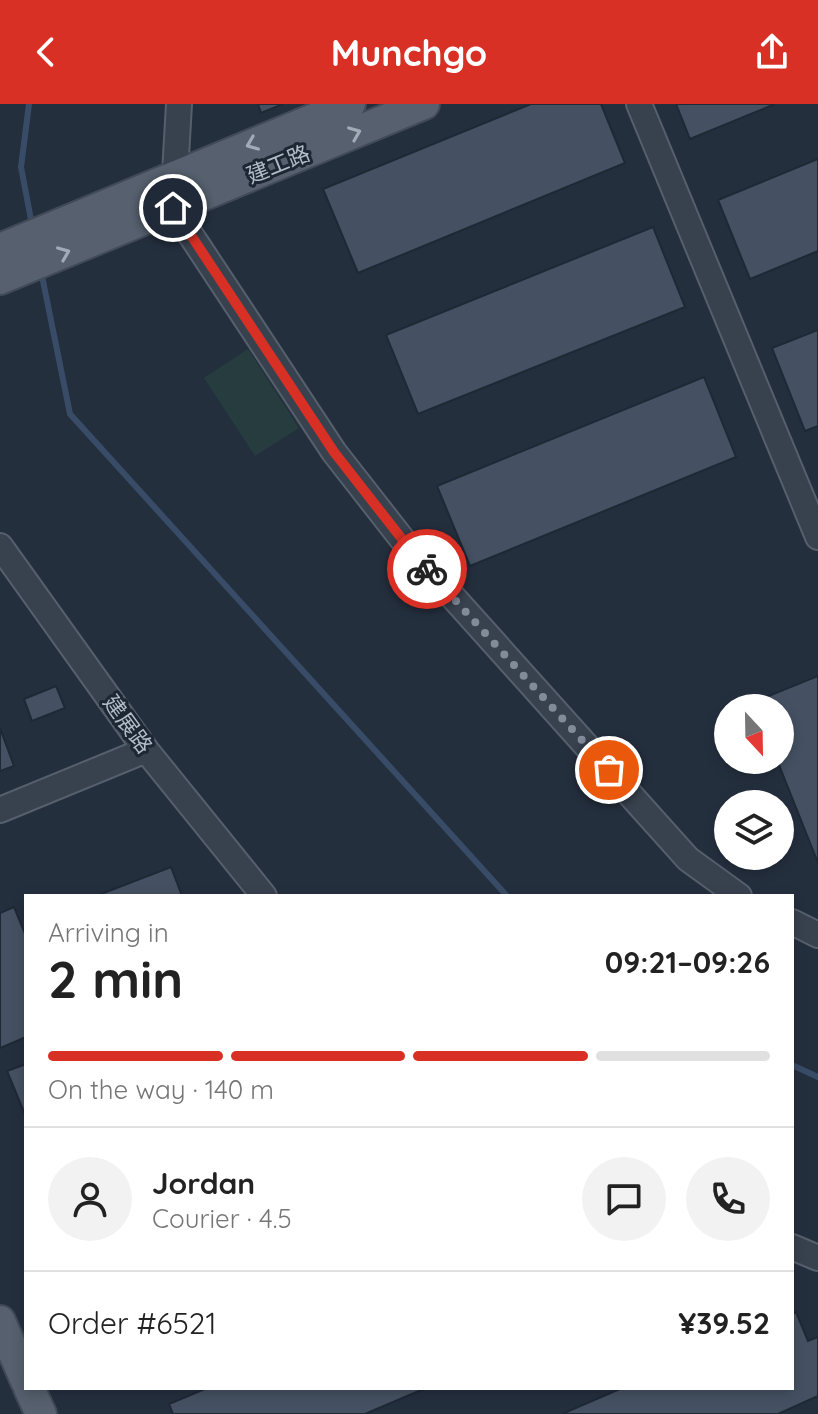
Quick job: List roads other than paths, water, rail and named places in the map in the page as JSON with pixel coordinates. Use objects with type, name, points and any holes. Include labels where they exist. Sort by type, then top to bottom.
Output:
[{"type":"main road","name":"建工路","points":[[0,279],[123,214],[175,176],[350,104]]},
{"type":"main road","name":"建工路","points":[[0,249],[123,214],[173,208],[424,104]]},
{"type":"main road","points":[[0,1321],[24,1376]]},
{"type":"main road","points":[[30,1390],[41,1414]]},
{"type":"street","points":[[179,104],[173,208],[334,452],[409,548],[688,859],[736,894]]},
{"type":"street","points":[[639,104],[818,537]]},
{"type":"street","name":"建展路","points":[[0,546],[146,750],[262,894]]},
{"type":"street","points":[[0,810],[146,750]]},
{"type":"street","points":[[794,923],[818,935]]},
{"type":"street","points":[[794,1248],[818,1258]]},
{"type":"waterway","points":[[29,104],[21,167],[32,225]]},
{"type":"waterway","points":[[41,271],[70,414],[505,894]]},
{"type":"waterway","points":[[794,1066],[818,1077]]}]
